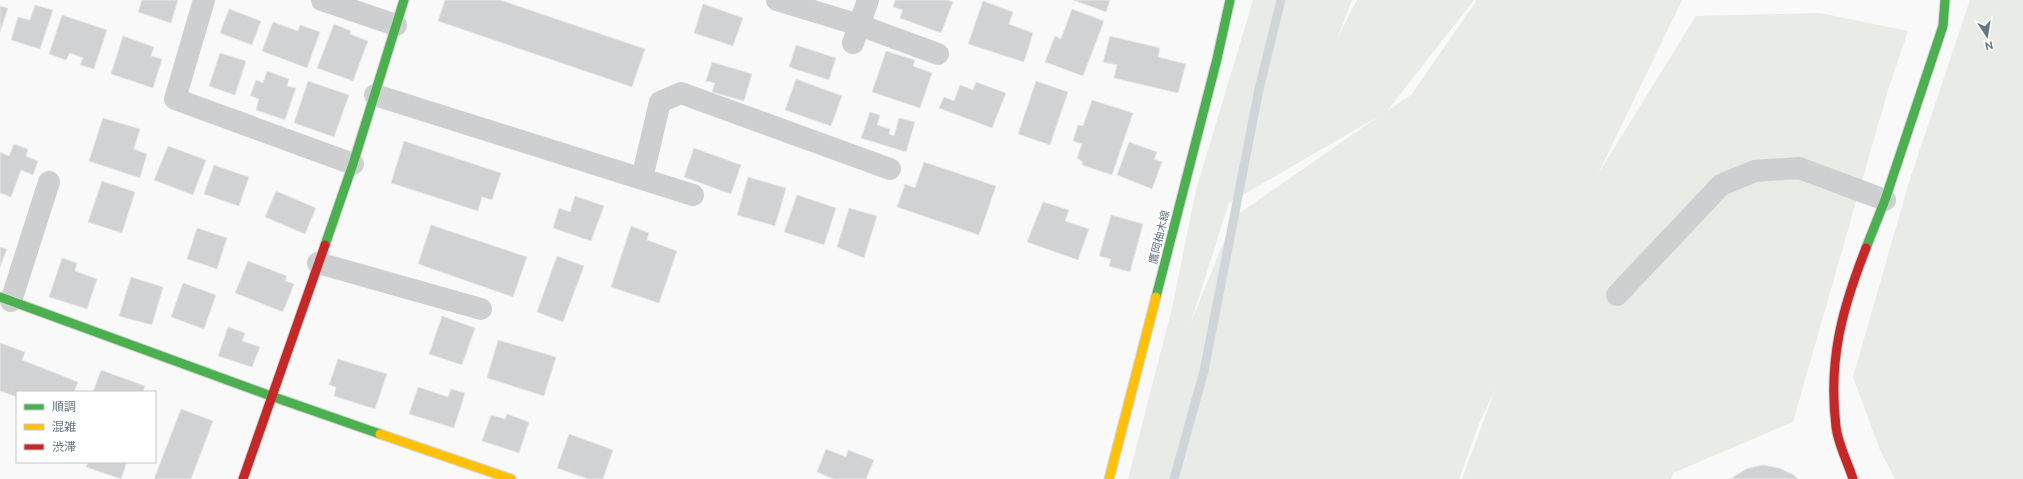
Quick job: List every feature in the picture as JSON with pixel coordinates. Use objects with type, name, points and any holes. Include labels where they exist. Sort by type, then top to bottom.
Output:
[{"type":"street","points":[[204,0],[175,99],[353,164]]},
{"type":"street","points":[[322,0],[396,25]]},
{"type":"street","points":[[243,479],[353,164],[404,0]]},
{"type":"street","points":[[777,0],[856,34],[938,54]]},
{"type":"street","points":[[856,34],[868,0]]},
{"type":"street","name":"鷹岡柚木線","points":[[1109,479],[1217,59],[1230,0]]},
{"type":"street","points":[[1853,479],[1836,428],[1834,370],[1837,341],[1849,291],[1885,200],[1943,26],[1945,0]]},
{"type":"street","points":[[642,178],[660,102],[681,93],[890,169]]},
{"type":"street","points":[[375,95],[693,195]]},
{"type":"street","points":[[1617,295],[1721,185],[1755,171],[1799,168],[1885,200]]},
{"type":"street","points":[[49,182],[5,299],[271,396],[511,479]]},
{"type":"street","points":[[318,262],[481,309]]},
{"type":"shaded area","points":[[1253,0],[1352,0],[1337,39],[1357,0],[1474,0],[1387,111],[1411,95],[1477,0],[1682,0],[1598,174],[1696,16],[1820,13],[1908,31],[1888,90],[1793,422],[1673,473],[1671,479],[1462,479],[1495,390],[1480,421],[1459,479],[1128,479],[1172,308],[1196,190]],"holes":[[[1379,116],[1234,217],[1191,322],[1229,203]]]},
{"type":"shaded area","points":[[1970,0],[2023,0],[2023,479],[1895,479],[1880,450],[1853,377],[1910,179]]},
{"type":"building","points":[[142,0],[178,0],[171,23],[138,12]]},
{"type":"building","points":[[445,0],[500,0],[645,49],[632,87],[438,21]]},
{"type":"building","points":[[895,0],[948,0],[953,2],[941,33],[900,18],[903,10],[893,7]]},
{"type":"building","points":[[1073,0],[1110,0],[1106,12]]},
{"type":"building","points":[[983,1],[1013,12],[1009,24],[1033,33],[1024,62],[968,44]]},
{"type":"building","points":[[703,4],[743,18],[733,46],[694,33]]},
{"type":"building","points":[[35,5],[53,10],[40,49],[11,40],[18,17],[30,20]]},
{"type":"building","points":[[0,6],[8,8],[0,32]]},
{"type":"building","points":[[229,9],[261,21],[252,45],[220,33]]},
{"type":"building","points":[[1072,9],[1104,21],[1083,76],[1045,62],[1055,36],[1061,39]]},
{"type":"building","points":[[62,15],[107,30],[94,69],[80,65],[83,58],[70,53],[66,60],[49,54]]},
{"type":"building","points":[[273,22],[298,31],[300,25],[320,32],[307,68],[262,51]]},
{"type":"building","points":[[334,24],[351,31],[350,34],[368,41],[353,81],[317,68]]},
{"type":"building","points":[[123,36],[154,47],[151,56],[162,59],[153,88],[111,74]]},
{"type":"building","points":[[1110,36],[1160,48],[1158,57],[1186,64],[1178,93],[1114,78],[1117,65],[1103,62]]},
{"type":"building","points":[[796,45],[836,58],[829,80],[789,67]]},
{"type":"building","points":[[886,51],[915,60],[913,66],[932,73],[920,108],[872,92]]},
{"type":"building","points":[[220,53],[246,61],[235,95],[209,86]]},
{"type":"building","points":[[712,62],[752,74],[744,101],[712,92],[715,83],[706,81]]},
{"type":"building","points":[[267,71],[289,79],[287,86],[296,88],[285,120],[256,110],[259,99],[250,96],[256,80],[263,83]]},
{"type":"building","points":[[796,79],[842,96],[831,126],[785,110]]},
{"type":"building","points":[[308,81],[349,95],[334,137],[294,123]]},
{"type":"building","points":[[1036,81],[1068,92],[1050,145],[1018,134]]},
{"type":"building","points":[[976,82],[1006,93],[992,128],[939,108],[944,97],[954,101],[960,85],[973,90]]},
{"type":"building","points":[[1092,100],[1133,113],[1112,175],[1082,165],[1083,162],[1077,158],[1082,144],[1073,141],[1078,125],[1083,126]]},
{"type":"building","points":[[870,112],[880,115],[877,125],[890,129],[889,134],[894,136],[899,118],[915,122],[906,152],[861,138]]},
{"type":"building","points":[[103,118],[140,129],[134,149],[147,154],[140,178],[89,161]]},
{"type":"building","points":[[404,141],[501,173],[492,200],[482,197],[478,211],[391,183]]},
{"type":"building","points":[[1129,142],[1157,152],[1154,159],[1162,162],[1152,189],[1117,175]]},
{"type":"building","points":[[14,144],[28,149],[26,156],[38,161],[33,175],[21,170],[11,197],[0,193],[0,152],[9,156]]},
{"type":"building","points":[[168,146],[206,160],[193,195],[154,180]]},
{"type":"building","points":[[694,148],[741,165],[731,194],[684,177]]},
{"type":"building","points":[[924,162],[996,186],[979,235],[897,207],[905,184],[915,188]]},
{"type":"building","points":[[214,165],[249,177],[239,206],[204,194]]},
{"type":"building","points":[[748,177],[786,188],[775,226],[737,215]]},
{"type":"building","points":[[102,181],[135,192],[122,233],[88,222]]},
{"type":"building","points":[[276,191],[316,208],[305,234],[265,217]]},
{"type":"building","points":[[797,195],[836,208],[824,245],[784,232]]},
{"type":"building","points":[[575,196],[604,206],[591,241],[553,228],[559,208],[570,212]]},
{"type":"building","points":[[1043,202],[1069,210],[1065,221],[1089,229],[1078,260],[1027,242]]},
{"type":"building","points":[[849,208],[877,216],[864,258],[837,247]]},
{"type":"building","points":[[1111,215],[1143,224],[1130,272],[1109,266],[1111,259],[1099,256]]},
{"type":"building","points":[[431,225],[527,257],[513,297],[418,264]]},
{"type":"building","points":[[631,226],[649,233],[647,240],[677,251],[659,303],[611,287]]},
{"type":"building","points":[[197,228],[227,238],[217,269],[187,259]]},
{"type":"building","points":[[0,247],[7,249],[0,267]]},
{"type":"building","points":[[557,256],[584,266],[563,322],[537,312]]},
{"type":"building","points":[[62,258],[77,263],[75,271],[97,279],[87,309],[49,297]]},
{"type":"building","points":[[248,261],[287,276],[285,281],[294,284],[283,312],[235,293]]},
{"type":"building","points":[[131,277],[163,287],[152,325],[119,316]]},
{"type":"building","points":[[183,283],[216,295],[204,329],[171,317]]},
{"type":"building","points":[[442,316],[475,328],[462,365],[429,354]]},
{"type":"building","points":[[228,327],[245,333],[242,341],[260,347],[252,367],[218,356]]},
{"type":"building","points":[[498,340],[556,357],[544,396],[487,378]]},
{"type":"building","points":[[0,343],[25,352],[22,360],[78,382],[74,391],[16,391],[16,397],[0,391]]},
{"type":"building","points":[[338,359],[387,374],[375,409],[334,396],[336,387],[329,385]]},
{"type":"building","points":[[101,370],[145,386],[143,391],[93,391]]},
{"type":"building","points":[[418,387],[448,397],[451,389],[465,393],[454,428],[409,414]]},
{"type":"building","points":[[181,409],[213,421],[191,479],[154,479]]},
{"type":"building","points":[[507,414],[529,422],[519,453],[482,441],[491,415],[505,419]]},
{"type":"building","points":[[569,434],[613,450],[603,479],[588,479],[557,468]]},
{"type":"building","points":[[826,449],[846,457],[848,450],[874,460],[866,479],[833,479],[817,472]]},
{"type":"building","points":[[88,463],[127,463],[121,479],[86,467]]},
{"type":"building","points":[[1763,465],[1779,468],[1794,475],[1798,479],[1730,479],[1746,469]]},
{"type":"waterway","points":[[1174,479],[1204,371],[1259,89],[1281,0]]},
{"type":"traffic: fast","points":[[325,245],[353,164],[404,0]]},
{"type":"traffic: fast","points":[[1156,297],[1217,59],[1230,0]]},
{"type":"traffic: fast","points":[[1866,248],[1885,200],[1943,26],[1945,0]]},
{"type":"traffic: fast","points":[[0,297],[271,396],[380,434]]},
{"type":"traffic: slow","points":[[1109,479],[1156,297]]},
{"type":"traffic: slow","points":[[380,434],[511,479]]},
{"type":"traffic: jam","points":[[243,479],[325,245]]},
{"type":"traffic: jam","points":[[1853,479],[1837,433],[1834,403],[1834,379],[1839,335],[1844,314],[1857,270],[1866,248]]}]
